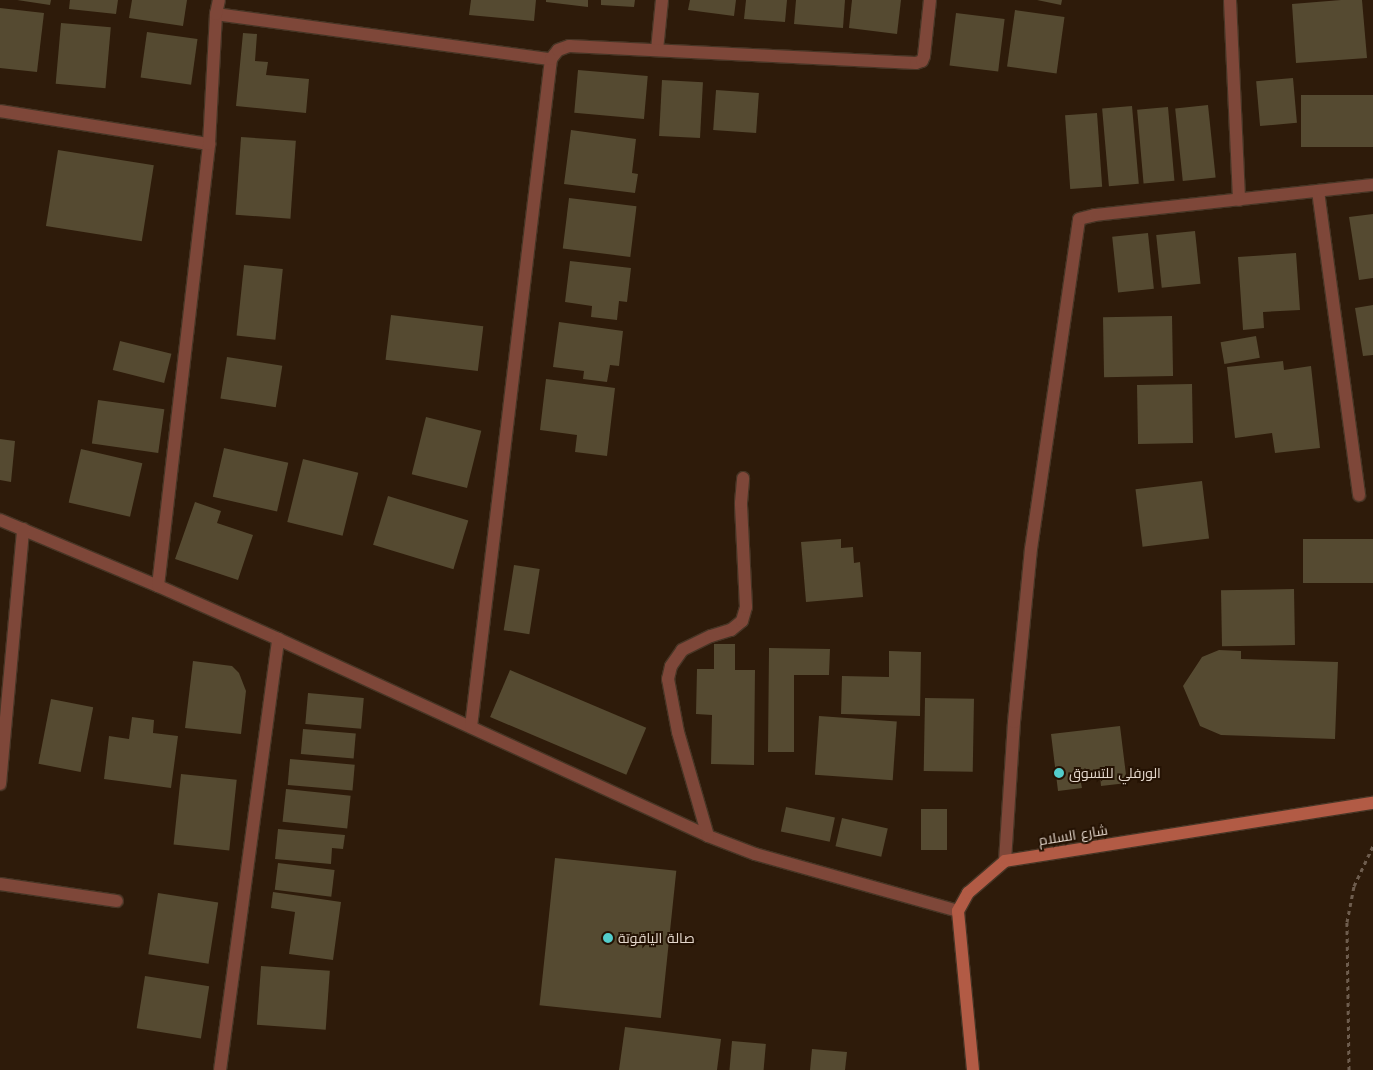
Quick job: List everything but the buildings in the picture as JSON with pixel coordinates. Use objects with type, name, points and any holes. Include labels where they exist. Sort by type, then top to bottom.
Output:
[{"type":"main road","name":"شارع السلام","points":[[1005,861],[1373,803]]},
{"type":"main road","points":[[973,1070],[958,911],[968,893],[1005,861]]},
{"type":"street","points":[[158,586],[209,144],[216,14],[219,0]]},
{"type":"street","points":[[657,50],[662,0]]},
{"type":"street","points":[[471,727],[551,60],[558,50],[569,46],[916,63],[922,61],[924,56],[930,0]]},
{"type":"street","points":[[1230,0],[1239,200]]},
{"type":"street","points":[[216,14],[551,60]]},
{"type":"street","points":[[0,111],[209,144]]},
{"type":"street","points":[[1005,861],[1014,722],[1032,549],[1076,223],[1083,216],[1373,185]]},
{"type":"street","points":[[1318,191],[1359,495]]},
{"type":"street","points":[[708,836],[678,732],[668,679],[670,666],[682,650],[711,636],[731,630],[742,621],[746,608],[741,503],[743,478]]},
{"type":"street","points":[[0,520],[158,586],[278,639],[708,836],[755,854],[958,911]]},
{"type":"street","points":[[0,784],[5,675],[23,529]]},
{"type":"street","points":[[220,1070],[278,639]]},
{"type":"street","points":[[0,884],[117,901]]},
{"type":"path","points":[[1349,1070],[1347,922],[1354,886],[1373,846]]},
{"type":"place","name":"الورفلي للتسوق","points":[[1059,773]]},
{"type":"place","name":"صالة الياقوتة","points":[[608,938]]}]
